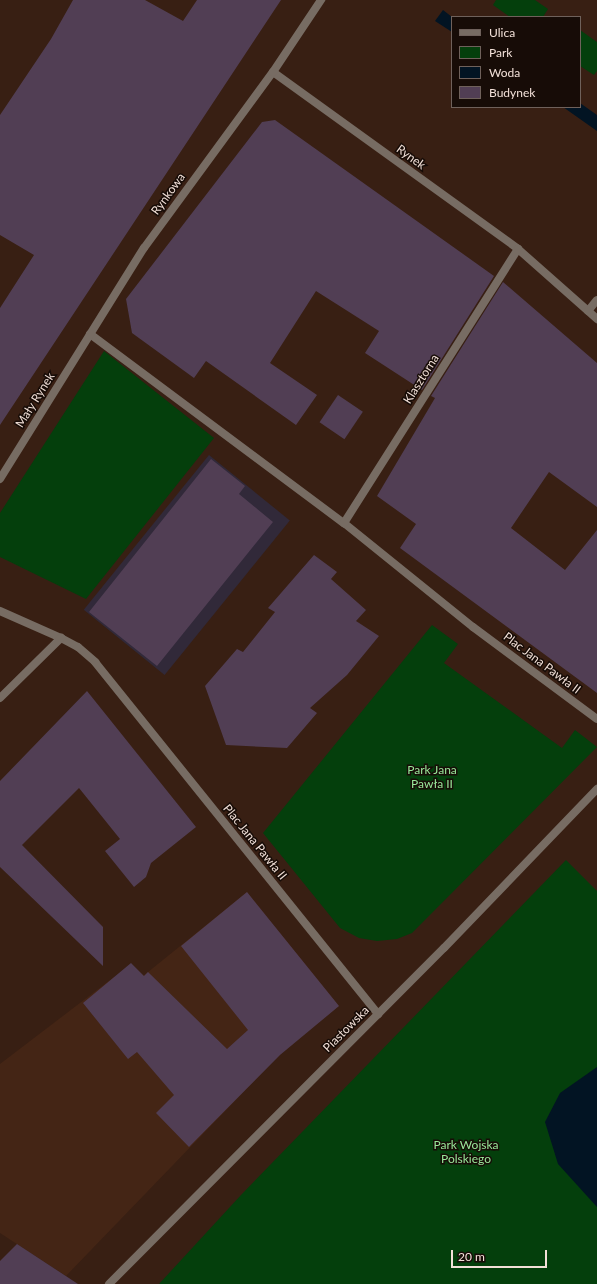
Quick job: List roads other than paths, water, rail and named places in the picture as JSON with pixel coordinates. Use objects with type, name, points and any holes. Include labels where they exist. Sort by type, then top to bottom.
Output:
[{"type":"street","points":[[273,72],[321,0]]},
{"type":"street","name":"Rynek","points":[[273,72],[518,248],[597,319]]},
{"type":"street","name":"Rynkowa","points":[[90,334],[144,248],[273,72]]},
{"type":"street","name":"Klasztorna","points":[[344,523],[518,248]]},
{"type":"street","points":[[588,310],[597,300]]},
{"type":"street","name":"Mały Rynek","points":[[0,479],[90,334]]},
{"type":"street","name":"Plac Jana Pawła II","points":[[90,334],[344,523],[473,627],[597,719]]},
{"type":"street","points":[[0,611],[61,638],[0,698]]},
{"type":"street","name":"Plac Jana Pawła II","points":[[61,638],[95,662],[114,684],[378,1014]]},
{"type":"street","name":"Piastowska","points":[[109,1284],[378,1014],[597,789]]},
{"type":"water","points":[[443,10],[451,16],[451,31],[435,21]]},
{"type":"water","points":[[581,104],[597,115],[597,131],[564,108],[581,108]]},
{"type":"water","points":[[597,1067],[597,1207],[558,1164],[545,1122],[560,1093]]},
{"type":"park label","name":"Park Jana Pawła II","points":[[432,777]]},
{"type":"park label","name":"Park Wojska Polskiego","points":[[466,1152]]}]
